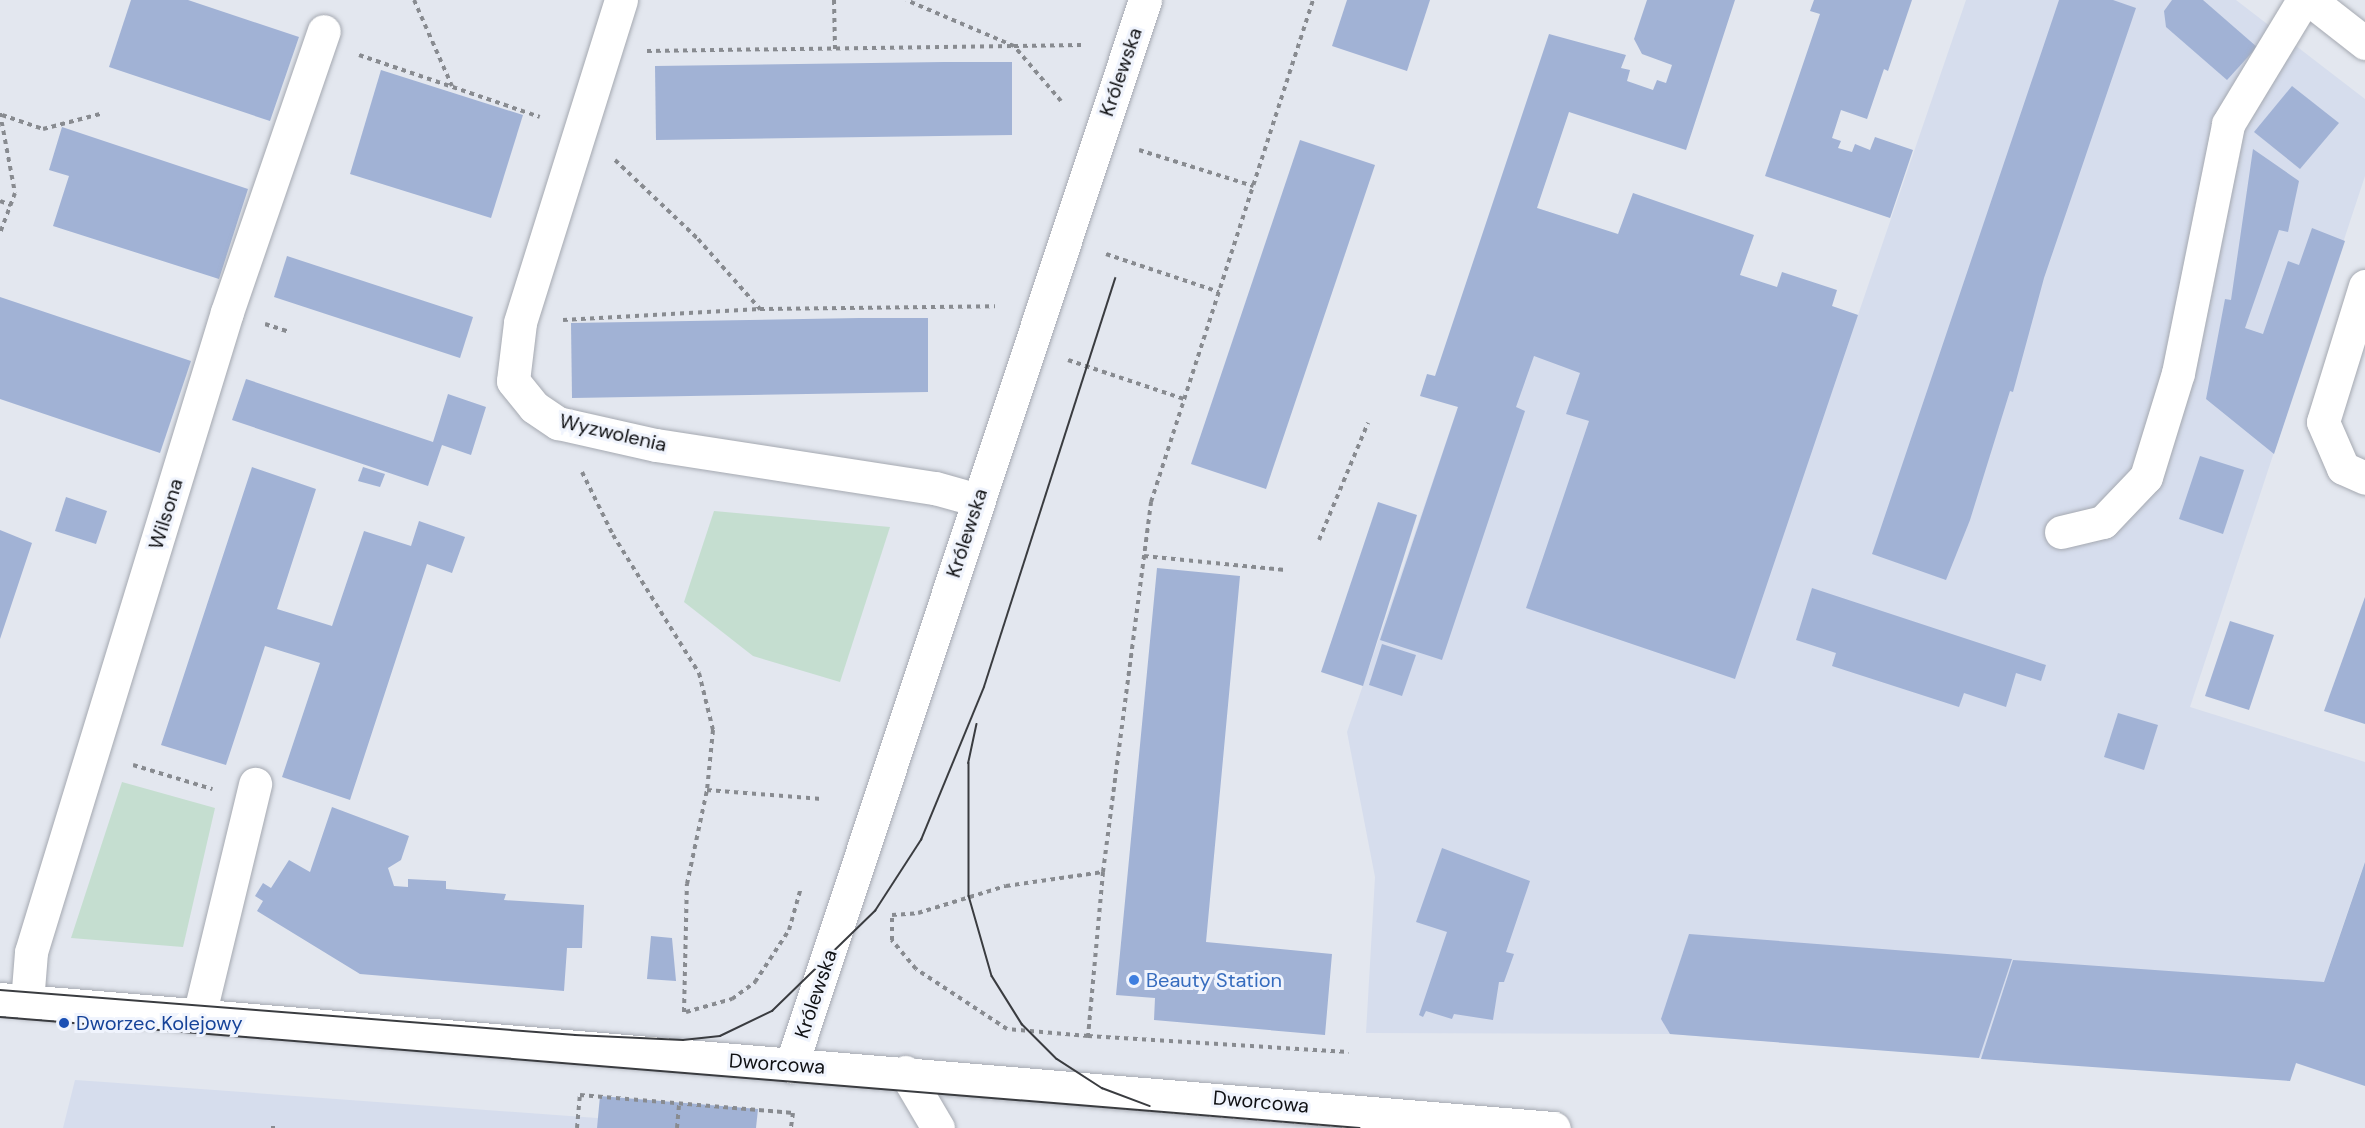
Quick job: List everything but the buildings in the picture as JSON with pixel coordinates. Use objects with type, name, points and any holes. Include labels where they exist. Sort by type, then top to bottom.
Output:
[{"type":"street","name":"Wyzwolenia","points":[[621,0],[520,323],[513,381],[534,407],[558,423],[657,445],[935,488],[978,500]]},
{"type":"street","name":"Królewska","points":[[791,1066],[1145,0]]},
{"type":"street","points":[[2061,532],[2103,522],[2146,477],[2178,373],[2228,124],[2303,0]]},
{"type":"street","points":[[2310,0],[2365,43]]},
{"type":"street","name":"Wilsona","points":[[13,1001],[31,952],[228,312],[324,31]]},
{"type":"street","points":[[2365,286],[2323,422],[2343,468],[2365,478]]},
{"type":"street","points":[[199,1016],[253,792]]},
{"type":"street","name":"Dworcowa","points":[[13,1001],[791,1066],[905,1072],[1492,1125],[1554,1128]]},
{"type":"street","points":[[905,1072],[938,1128]]},
{"type":"path","points":[[414,0],[452,87]]},
{"type":"path","points":[[834,0],[835,49]]},
{"type":"path","points":[[906,0],[1014,46],[1061,101]]},
{"type":"path","points":[[1088,1036],[1103,872],[1151,502],[1313,0]]},
{"type":"path","points":[[324,31],[344,50],[580,130],[698,239],[760,309]]},
{"type":"path","points":[[605,52],[1081,45]]},
{"type":"path","points":[[0,233],[15,194],[1,114],[43,129],[100,114]]},
{"type":"path","points":[[1099,138],[1253,186]]},
{"type":"path","points":[[0,201],[11,205]]},
{"type":"path","points":[[1065,240],[1219,292]]},
{"type":"path","points":[[520,323],[760,309],[995,306]]},
{"type":"path","points":[[272,327],[289,332]]},
{"type":"path","points":[[1029,347],[1185,399]]},
{"type":"path","points":[[558,423],[613,535],[699,674],[712,730],[706,790],[687,884],[684,1012],[732,999],[755,982],[789,930],[800,891]]},
{"type":"path","points":[[1319,540],[1368,423]]},
{"type":"path","points":[[1144,556],[1285,570]]},
{"type":"path","points":[[92,753],[253,792]]},
{"type":"path","points":[[706,790],[822,799]]},
{"type":"path","points":[[1103,872],[1006,886],[918,913],[892,915],[892,940],[916,969],[1007,1029],[1349,1052]]},
{"type":"path","points":[[577,1128],[580,1095],[793,1113],[791,1128]]},
{"type":"path","points":[[677,1128],[679,1103]]},
{"type":"shaded area","points":[[1966,0],[2236,0],[2365,99],[2365,176],[2190,707],[2365,762],[2365,861],[2290,1081],[1670,1034],[1366,1033],[1375,877],[1347,732],[1463,392],[1537,208],[1858,315]]},
{"type":"shaded area","points":[[75,1080],[104,1082],[734,1128],[63,1128]]},
{"type":"green space","points":[[714,511],[890,527],[840,682],[753,656],[684,602]]},
{"type":"green space","points":[[122,782],[215,808],[183,947],[71,938]]},
{"type":"tram line","points":[[0,990],[575,1035],[683,1040],[720,1036],[772,1011],[875,911],[921,840],[984,687],[1115,279]]},
{"type":"tram line","points":[[977,724],[969,763],[969,896],[992,976],[1022,1024],[1057,1059],[1102,1088],[1150,1106]]},
{"type":"tram line","points":[[0,1017],[1359,1128]]},
{"type":"place","name":"Beauty Station","points":[[1134,980]]},
{"type":"place","name":"Dworzec Kolejowy","points":[[64,1023]]}]
